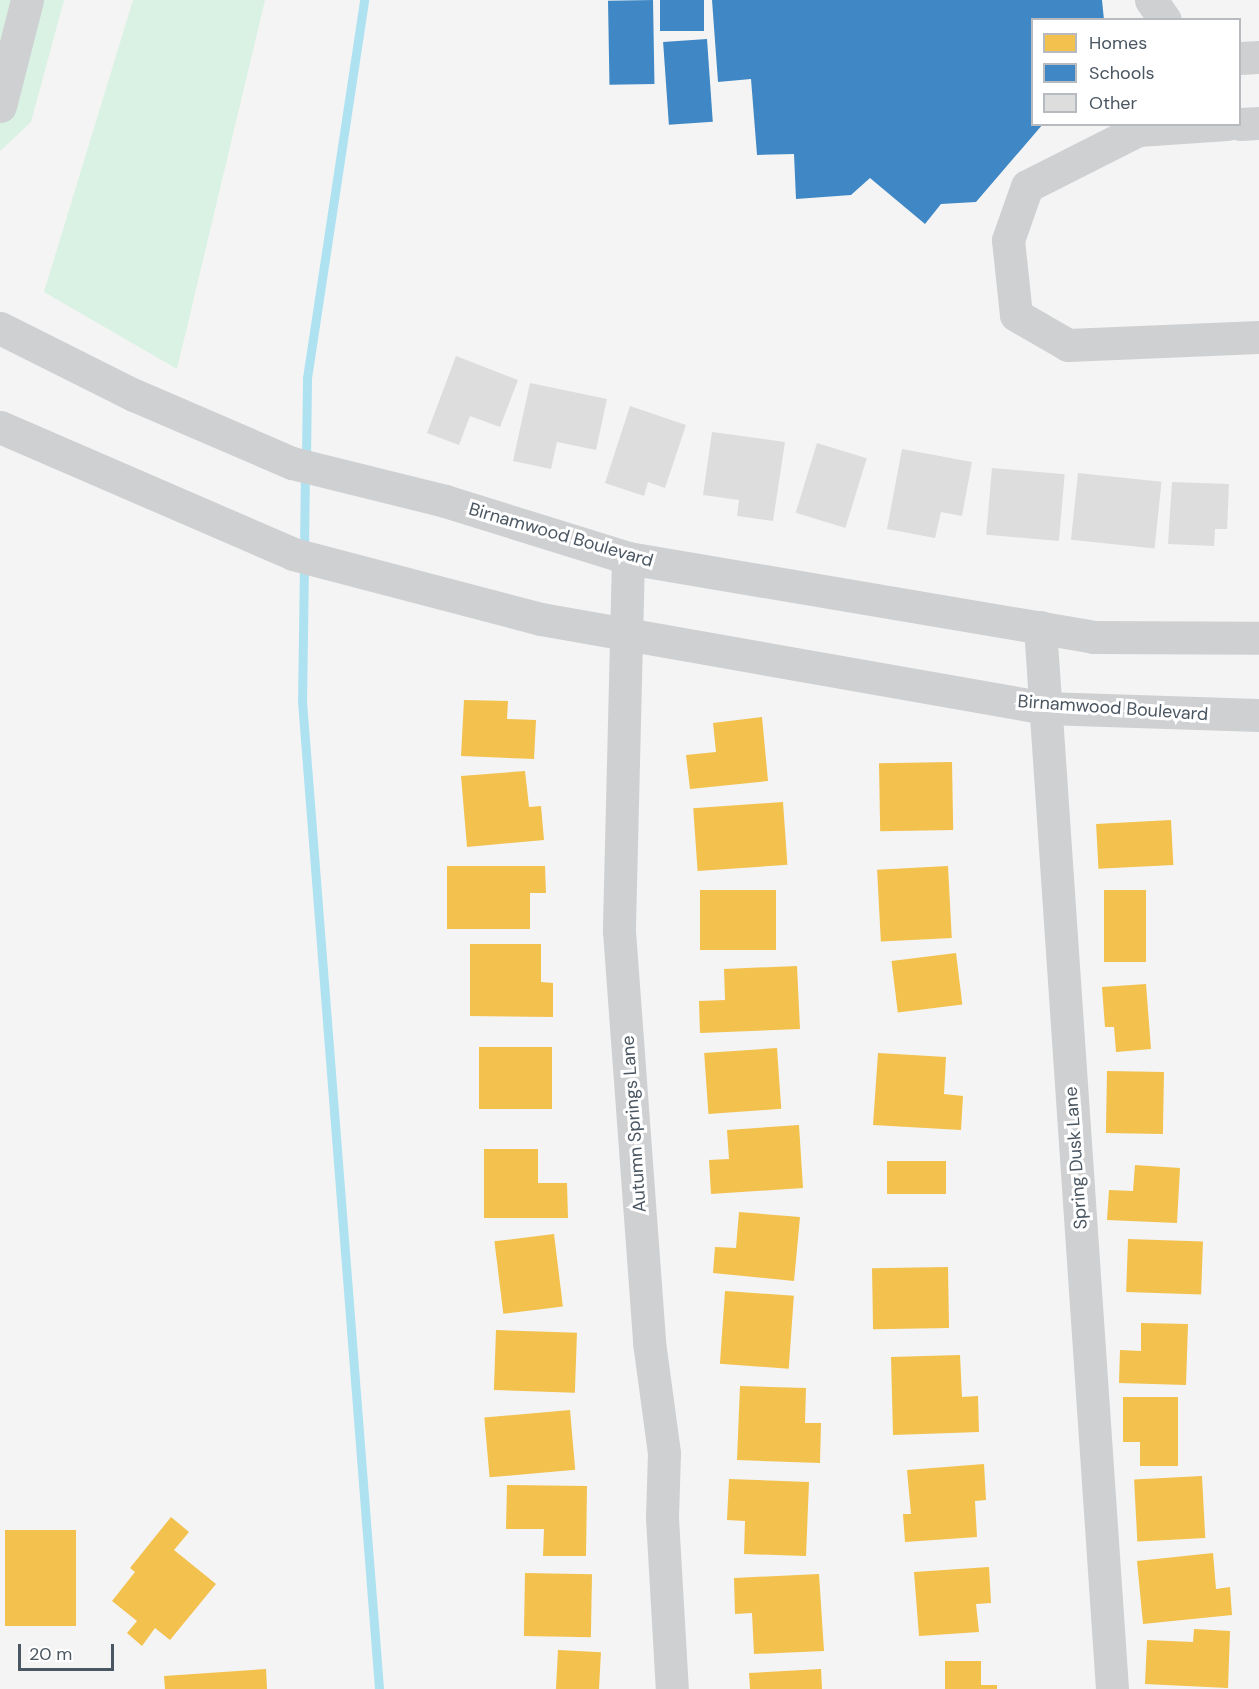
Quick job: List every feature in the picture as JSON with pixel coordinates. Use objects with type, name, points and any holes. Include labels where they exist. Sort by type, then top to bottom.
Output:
[{"type":"street","points":[[0,106],[26,0]]},
{"type":"street","points":[[1151,0],[1164,18]]},
{"type":"street","points":[[1241,58],[1259,57]]},
{"type":"street","points":[[1241,124],[1259,123]]},
{"type":"street","points":[[1197,126],[1138,130],[1027,186],[1008,240],[1016,315],[1068,345],[1259,337]]},
{"type":"street","name":"Birnamwood Boulevard","points":[[0,328],[135,395],[292,463],[445,501],[628,558],[1092,636],[1259,638]]},
{"type":"street","name":"Birnamwood Boulevard","points":[[0,427],[293,554],[541,618],[1045,708],[1259,715]]},
{"type":"street","name":"Autumn Springs Lane","points":[[628,558],[619,932],[649,1342],[663,1454],[662,1518],[672,1689]]},
{"type":"street","name":"Spring Dusk Lane","points":[[1040,627],[1112,1689]]},
{"type":"green space","points":[[0,0],[64,0],[31,122],[0,151]]},
{"type":"green space","points":[[133,0],[265,0],[177,369],[44,292]]},
{"type":"building: Homes","points":[[464,700],[508,701],[507,719],[536,720],[534,759],[461,756]]},
{"type":"building: Homes","points":[[762,717],[768,781],[690,789],[686,755],[716,752],[713,723]]},
{"type":"building: Homes","points":[[952,762],[953,830],[880,831],[879,763]]},
{"type":"building: Homes","points":[[525,771],[529,807],[541,806],[544,840],[467,847],[461,776]]},
{"type":"building: Homes","points":[[783,802],[787,865],[698,871],[693,808]]},
{"type":"building: Homes","points":[[1171,820],[1173,865],[1098,869],[1096,824]]},
{"type":"building: Homes","points":[[447,866],[545,866],[546,893],[530,893],[530,929],[447,929]]},
{"type":"building: Homes","points":[[948,866],[952,938],[881,942],[877,870]]},
{"type":"building: Homes","points":[[700,890],[776,890],[776,950],[700,950]]},
{"type":"building: Homes","points":[[1104,890],[1146,890],[1146,962],[1104,962]]},
{"type":"building: Homes","points":[[470,944],[541,944],[541,982],[553,983],[553,1017],[470,1016]]},
{"type":"building: Homes","points":[[956,953],[962,1005],[898,1013],[891,961]]},
{"type":"building: Homes","points":[[797,966],[800,1029],[700,1033],[699,1001],[725,1000],[724,969]]},
{"type":"building: Homes","points":[[1146,984],[1151,1049],[1116,1052],[1114,1027],[1105,1027],[1102,987]]},
{"type":"building: Homes","points":[[479,1047],[552,1047],[552,1109],[479,1109]]},
{"type":"building: Homes","points":[[777,1048],[781,1109],[708,1114],[704,1053]]},
{"type":"building: Homes","points":[[878,1053],[946,1057],[944,1094],[963,1096],[961,1130],[873,1125]]},
{"type":"building: Homes","points":[[1107,1071],[1164,1072],[1163,1134],[1106,1133]]},
{"type":"building: Homes","points":[[799,1125],[803,1188],[711,1194],[709,1160],[729,1159],[727,1130]]},
{"type":"building: Homes","points":[[484,1149],[538,1149],[538,1183],[567,1183],[568,1218],[484,1218]]},
{"type":"building: Homes","points":[[887,1161],[946,1161],[946,1194],[887,1194]]},
{"type":"building: Homes","points":[[1135,1165],[1180,1168],[1177,1223],[1107,1220],[1109,1190],[1133,1191]]},
{"type":"building: Homes","points":[[739,1212],[800,1217],[794,1281],[713,1273],[715,1247],[736,1248]]},
{"type":"building: Homes","points":[[554,1234],[563,1306],[503,1314],[494,1241]]},
{"type":"building: Homes","points":[[1128,1239],[1203,1242],[1201,1295],[1126,1292]]},
{"type":"building: Homes","points":[[948,1267],[949,1328],[873,1329],[872,1268]]},
{"type":"building: Homes","points":[[725,1291],[794,1296],[789,1369],[720,1364]]},
{"type":"building: Homes","points":[[1141,1323],[1188,1324],[1186,1385],[1119,1383],[1120,1350],[1141,1351]]},
{"type":"building: Homes","points":[[496,1330],[577,1333],[575,1393],[494,1390]]},
{"type":"building: Homes","points":[[960,1355],[962,1397],[978,1396],[979,1432],[893,1435],[891,1357]]},
{"type":"building: Homes","points":[[740,1386],[806,1388],[805,1423],[821,1423],[820,1463],[737,1460]]},
{"type":"building: Homes","points":[[1123,1397],[1178,1397],[1178,1466],[1140,1466],[1140,1442],[1123,1442]]},
{"type":"building: Homes","points":[[570,1410],[575,1470],[490,1477],[484,1417]]},
{"type":"building: Homes","points":[[984,1464],[986,1500],[975,1501],[977,1537],[905,1542],[903,1514],[911,1514],[907,1470]]},
{"type":"building: Homes","points":[[1202,1476],[1205,1538],[1137,1541],[1134,1480]]},
{"type":"building: Homes","points":[[729,1479],[809,1482],[806,1556],[744,1554],[745,1521],[727,1520]]},
{"type":"building: Homes","points":[[507,1485],[587,1486],[586,1556],[543,1556],[544,1529],[506,1529]]},
{"type":"building: Homes","points":[[171,1517],[189,1532],[174,1550],[216,1584],[170,1640],[155,1628],[142,1646],[127,1633],[137,1621],[112,1601],[135,1572],[130,1568]]},
{"type":"building: Homes","points":[[5,1530],[76,1530],[76,1626],[5,1626]]},
{"type":"building: Homes","points":[[1213,1553],[1216,1589],[1230,1587],[1232,1615],[1143,1624],[1137,1561]]},
{"type":"building: Homes","points":[[989,1567],[991,1603],[976,1604],[979,1632],[919,1636],[914,1572]]},
{"type":"building: Homes","points":[[525,1573],[592,1574],[591,1637],[524,1636]]},
{"type":"building: Homes","points":[[819,1574],[824,1651],[754,1654],[752,1613],[735,1614],[734,1578]]},
{"type":"building: Homes","points":[[1194,1629],[1230,1631],[1228,1688],[1145,1684],[1147,1640],[1193,1642]]},
{"type":"building: Homes","points":[[558,1650],[601,1652],[599,1689],[556,1689]]},
{"type":"building: Homes","points":[[945,1661],[981,1661],[981,1685],[997,1685],[997,1689],[945,1689]]},
{"type":"building: Homes","points":[[266,1669],[267,1689],[165,1689],[164,1676]]},
{"type":"building: Homes","points":[[821,1669],[822,1689],[750,1689],[749,1673]]},
{"type":"building: Schools","points":[[653,0],[654,84],[609,85],[608,1]]},
{"type":"building: Schools","points":[[660,0],[704,0],[704,31],[660,31]]},
{"type":"building: Schools","points":[[712,0],[1102,0],[1104,18],[1031,18],[1031,126],[1041,126],[976,202],[941,204],[925,224],[870,178],[851,195],[796,199],[794,154],[757,155],[751,79],[718,82]]},
{"type":"building: Schools","points":[[707,39],[713,122],[669,125],[663,42]]},
{"type":"building: Other","points":[[456,356],[518,380],[500,427],[470,416],[459,445],[427,433]]},
{"type":"building: Other","points":[[530,383],[607,399],[596,450],[557,442],[551,469],[513,461]]},
{"type":"building: Other","points":[[630,406],[686,425],[665,488],[648,482],[644,496],[605,483]]},
{"type":"building: Other","points":[[712,432],[785,442],[773,521],[737,516],[739,500],[703,495]]},
{"type":"building: Other","points":[[817,443],[867,458],[845,528],[796,513]]},
{"type":"building: Other","points":[[902,449],[972,462],[962,516],[941,512],[935,538],[887,529]]},
{"type":"building: Other","points":[[992,468],[1065,474],[1059,541],[986,535]]},
{"type":"building: Other","points":[[1078,473],[1162,482],[1155,548],[1071,540]]},
{"type":"building: Other","points":[[1172,482],[1229,484],[1227,529],[1215,529],[1214,546],[1168,544]]},
{"type":"waterway","points":[[306,460],[307,378],[364,0]]},
{"type":"waterway","points":[[304,550],[305,473]]},
{"type":"waterway","points":[[304,563],[302,701],[379,1689]]}]
